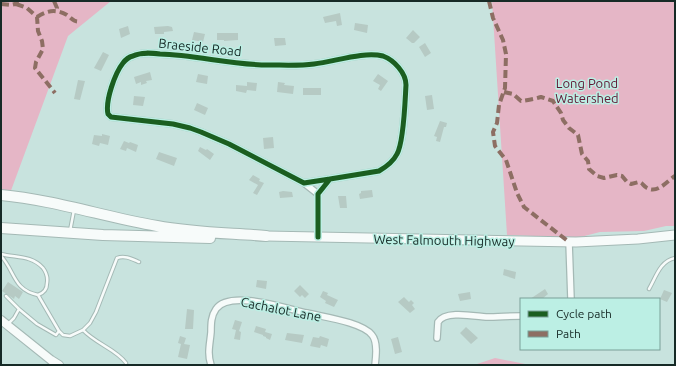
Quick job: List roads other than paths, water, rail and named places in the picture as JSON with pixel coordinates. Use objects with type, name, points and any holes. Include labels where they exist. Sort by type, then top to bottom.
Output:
[{"type":"highway","points":[[1,195],[35,200],[159,227],[266,236]]},
{"type":"highway","points":[[1,228],[161,237],[224,238],[266,236]]},
{"type":"highway","name":"West Falmouth Highway","points":[[266,236],[569,242],[638,239],[675,235]]},
{"type":"main road","points":[[4,322],[59,365]]},
{"type":"street","name":"Braeside Road","points":[[304,183],[379,171],[386,167],[398,153],[401,143],[406,80],[396,65],[384,57],[365,55],[313,64],[267,65],[175,54],[147,53],[134,55],[126,59],[123,63],[111,89],[107,110],[111,117],[172,124],[201,132],[229,144],[304,183],[318,194]]},
{"type":"street","points":[[318,237],[318,194],[330,179]]},
{"type":"street","points":[[569,242],[572,298]]},
{"type":"street","name":"Cachalot Lane","points":[[211,365],[208,356],[208,348],[211,335],[211,319],[218,307],[225,302],[233,300],[261,302],[342,321],[363,328],[374,338],[376,355],[375,365]]},
{"type":"street","points":[[437,338],[438,322],[443,317],[463,314],[486,317],[520,316]]},
{"type":"lane","points":[[69,233],[74,208]]},
{"type":"lane","points":[[1,255],[14,255],[30,259],[42,267],[46,272],[48,281],[42,294],[38,295]]},
{"type":"lane","points":[[1,255],[19,285],[25,290],[38,295],[59,331],[63,335],[70,336],[83,330],[90,323],[96,312],[117,258],[120,256],[126,257],[139,262]]},
{"type":"lane","points":[[648,289],[660,267],[668,260],[675,258]]},
{"type":"lane","points":[[6,296],[29,318],[50,333],[56,335],[59,331]]},
{"type":"lane","points":[[4,322],[14,318],[19,309]]},
{"type":"lane","points":[[83,330],[99,344],[117,353],[126,363]]},
{"type":"park label","name":"Long Pond Watershed","points":[[587,90]]}]
